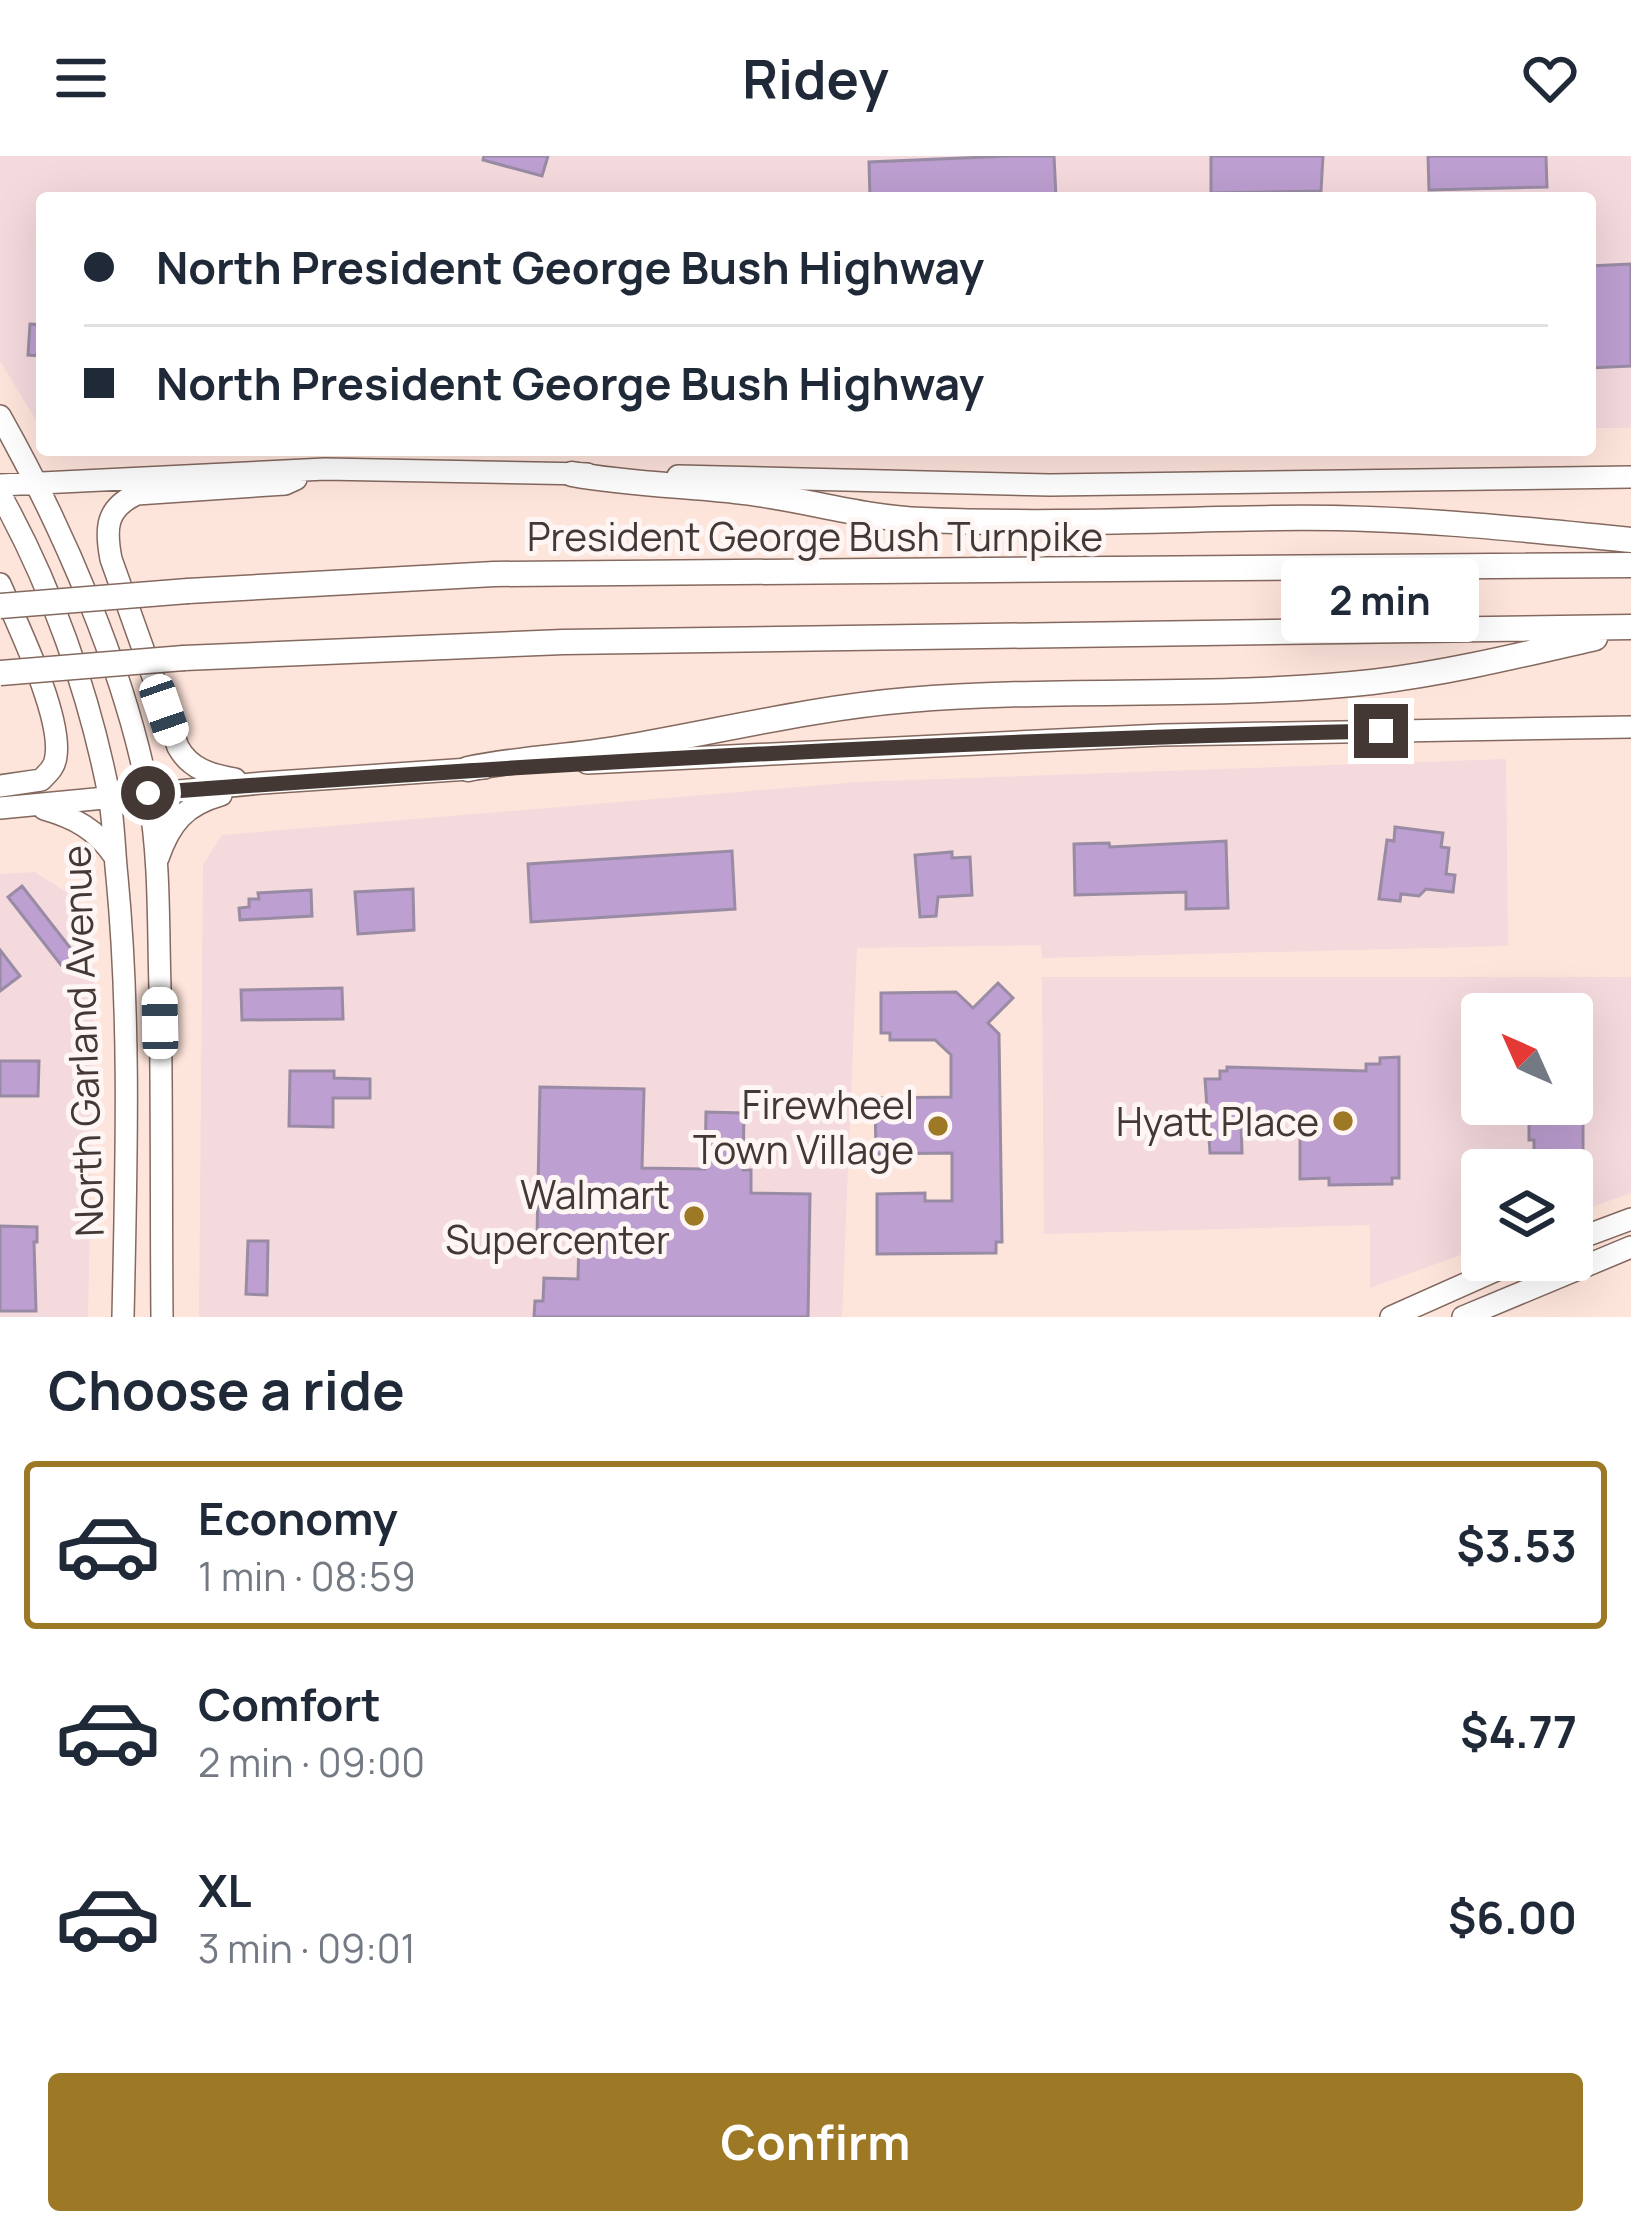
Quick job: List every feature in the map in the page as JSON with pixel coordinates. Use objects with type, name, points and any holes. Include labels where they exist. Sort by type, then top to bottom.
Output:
[{"type":"highway","points":[[572,473],[634,485],[737,491],[850,513],[917,520],[1389,520],[1631,540]]},
{"type":"highway","name":"President George Bush Turnpike","points":[[0,606],[494,574],[1631,565]]},
{"type":"highway","points":[[0,673],[184,658],[544,642],[1631,628]]},
{"type":"highway","points":[[468,769],[907,700],[1372,682],[1486,664],[1631,628]]},
{"type":"main road","name":"North Garland Avenue","points":[[0,416],[36,483],[100,631],[148,793],[157,862],[162,1317]]},
{"type":"main road","points":[[262,783],[200,771],[184,759],[111,559],[106,533],[119,502],[137,494],[285,484],[325,469]]},
{"type":"main road","points":[[0,485],[325,469],[1049,485],[1631,477]]},
{"type":"main road","name":"North Garland Avenue","points":[[0,494],[35,565],[63,638],[110,798],[122,930],[127,1160],[123,1317]]},
{"type":"main road","points":[[0,584],[24,639],[57,741],[56,762],[41,779],[0,786]]},
{"type":"main road","points":[[0,808],[468,769],[1162,735],[1631,727]]},
{"type":"main road","points":[[157,862],[166,834],[186,810],[202,800],[262,783]]},
{"type":"main road","points":[[32,805],[87,826],[115,858]]},
{"type":"main road","points":[[127,1160],[161,1159]]},
{"type":"main road","points":[[1593,1233],[1631,1219]]},
{"type":"main road","points":[[1466,1316],[1631,1247]]},
{"type":"main road","points":[[1391,1317],[1468,1281]]},
{"type":"main road","points":[[1466,1316],[1488,1281]]},
{"type":"shaded area","points":[[0,156],[1631,156],[1631,428],[1596,428],[1596,192],[36,192],[36,420],[0,361]]},
{"type":"shaded area","points":[[1506,759],[1508,946],[1042,958],[1041,945],[857,948],[842,1317],[199,1317],[203,865],[222,835],[857,782]]},
{"type":"shaded area","points":[[35,872],[80,901],[95,973],[88,1317],[0,1317],[0,874]]},
{"type":"shaded area","points":[[1042,977],[1631,977],[1631,1193],[1593,1207],[1593,1149],[1461,1149],[1461,1255],[1370,1288],[1370,1225],[1044,1234]]},
{"type":"building","points":[[484,156],[548,156],[542,176],[483,160]]},
{"type":"building","points":[[1054,156],[1056,192],[870,192],[869,162]]},
{"type":"building","points":[[1211,156],[1323,156],[1321,191],[1211,192]]},
{"type":"building","points":[[1428,156],[1546,156],[1547,187],[1429,190]]},
{"type":"building","points":[[1631,264],[1631,366],[1596,368],[1596,266]]},
{"type":"building","points":[[30,324],[36,324],[36,356],[28,355]]},
{"type":"building","points":[[1395,827],[1443,833],[1441,847],[1449,848],[1446,874],[1455,875],[1453,892],[1426,889],[1419,896],[1401,894],[1400,901],[1379,899],[1387,840],[1394,841]]},
{"type":"building","points":[[1226,841],[1228,908],[1186,909],[1186,892],[1075,895],[1074,844],[1109,843],[1110,847]]},
{"type":"building","points":[[732,851],[735,909],[531,922],[528,864]]},
{"type":"building","points":[[952,852],[952,858],[970,857],[972,895],[938,897],[936,916],[920,917],[915,855]]},
{"type":"building","points":[[22,886],[75,954],[61,965],[8,897]]},
{"type":"building","points":[[413,889],[414,930],[358,934],[355,892]]},
{"type":"building","points":[[311,890],[312,916],[240,920],[239,908],[249,907],[249,899],[259,899],[258,893]]},
{"type":"building","points":[[0,950],[20,976],[0,991]]},
{"type":"building","name":"Firewheel Town Village","points":[[998,983],[1013,998],[988,1023],[999,1034],[1002,1242],[996,1242],[996,1253],[877,1254],[877,1194],[925,1193],[925,1201],[952,1201],[952,1153],[876,1154],[875,1098],[951,1097],[951,1055],[935,1040],[890,1040],[890,1033],[881,1033],[881,993],[956,992],[973,1008]]},
{"type":"building","points":[[342,988],[343,1019],[242,1020],[241,990]]},
{"type":"building","name":"Hyatt Place","points":[[1399,1057],[1399,1178],[1392,1178],[1392,1184],[1329,1185],[1329,1178],[1300,1179],[1300,1120],[1241,1121],[1242,1153],[1210,1153],[1205,1079],[1220,1079],[1220,1071],[1227,1067],[1366,1071],[1366,1064],[1380,1064],[1380,1058]]},
{"type":"building","points":[[0,1061],[39,1061],[38,1096],[0,1096]]},
{"type":"building","points":[[290,1071],[334,1071],[334,1078],[370,1079],[370,1098],[333,1098],[333,1127],[289,1126]]},
{"type":"building","name":"Walmart Supercenter","points":[[540,1087],[644,1089],[642,1168],[705,1169],[706,1112],[744,1113],[743,1170],[751,1170],[751,1193],[810,1194],[808,1317],[534,1317],[535,1301],[543,1301],[544,1278],[578,1279],[579,1238],[537,1238]]},
{"type":"building","points":[[1529,1125],[1583,1125],[1583,1149],[1534,1149],[1534,1140],[1529,1140]]},
{"type":"building","points":[[0,1226],[37,1227],[36,1311],[0,1311]]},
{"type":"building","points":[[248,1241],[268,1241],[267,1295],[246,1294]]},
{"type":"place","name":"Hyatt Place","points":[[1343,1121]]},
{"type":"place","name":"Firewheel Town Village","points":[[938,1126]]},
{"type":"place","name":"Walmart Supercenter","points":[[694,1216]]},
{"type":"route","points":[[148,793],[447,770],[891,747],[1381,731]]}]
